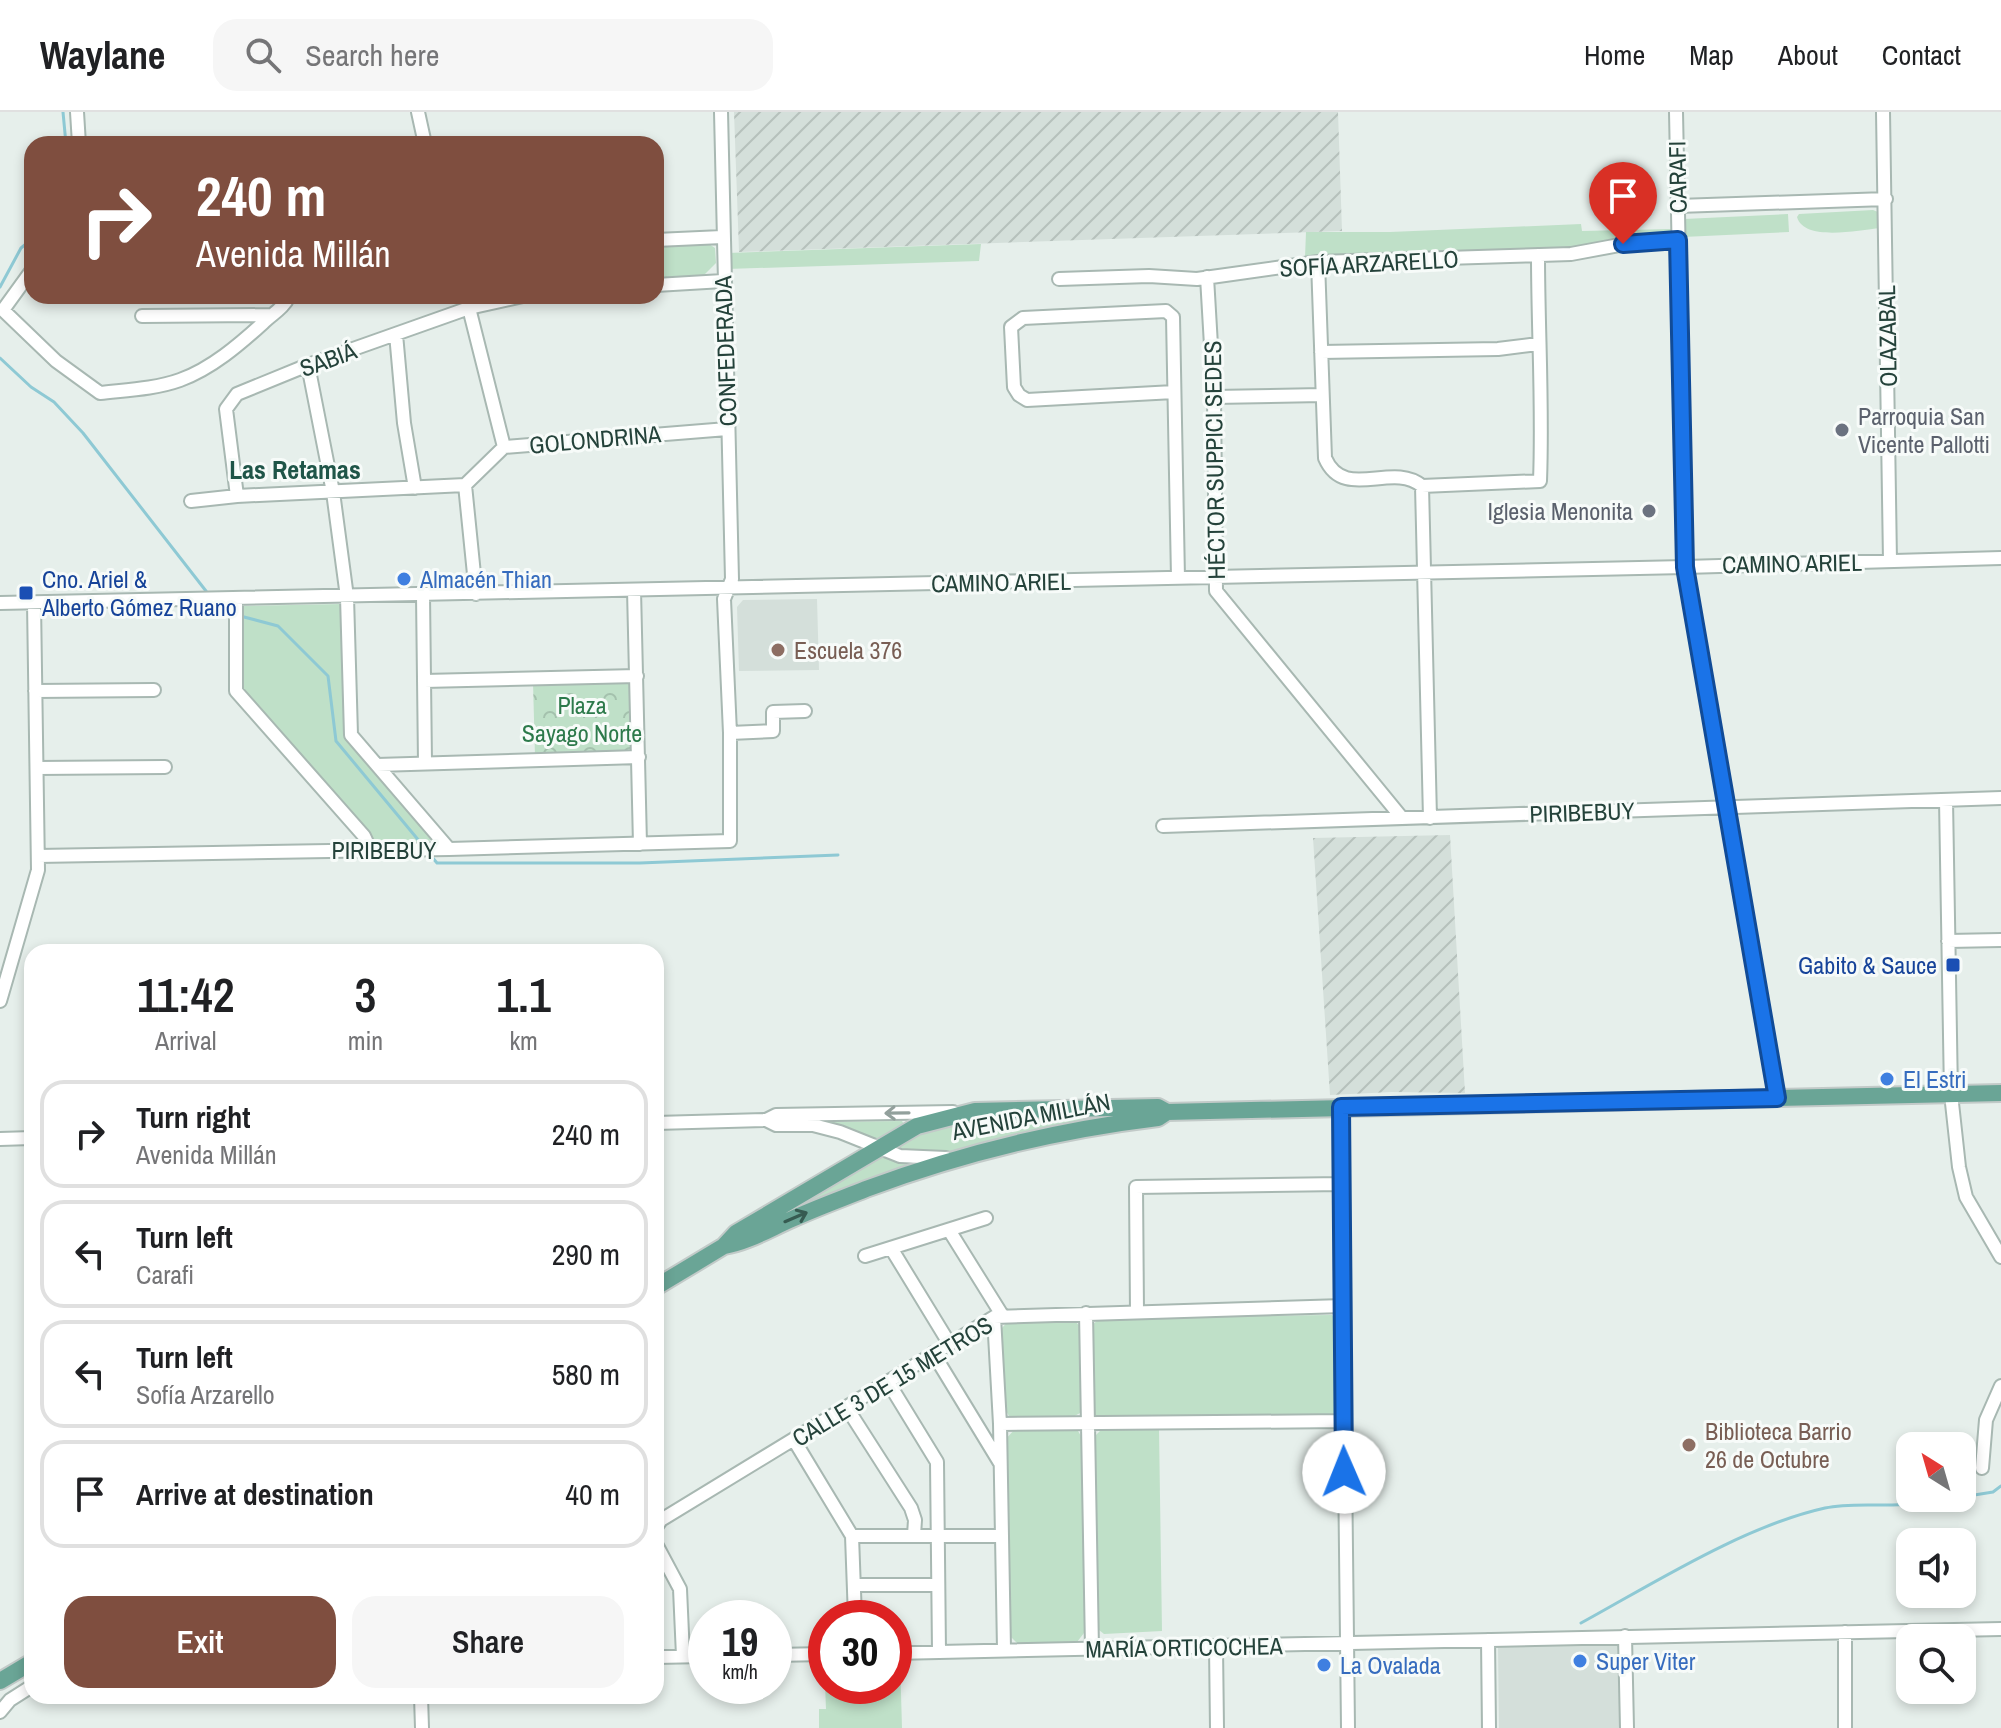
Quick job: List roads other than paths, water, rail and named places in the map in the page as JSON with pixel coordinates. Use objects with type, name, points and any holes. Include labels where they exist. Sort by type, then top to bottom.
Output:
[{"type":"main road","name":"AVENIDA MILLÁN","points":[[975,1111],[1158,1107],[1167,1112],[2001,1093]]},
{"type":"main road","points":[[664,1282],[724,1246],[736,1233],[876,1148],[917,1126],[975,1111]]},
{"type":"main road","name":"AVENIDA MILLÁN","points":[[966,1157],[1076,1130],[1158,1118],[1167,1112]]},
{"type":"main road","points":[[724,1246],[739,1243],[868,1189],[966,1157]]},
{"type":"main road","points":[[0,1681],[24,1667]]},
{"type":"street","points":[[77,112],[78,136]]},
{"type":"street","points":[[418,112],[423,136]]},
{"type":"street","name":"CONFEDERADA","points":[[721,112],[732,579],[724,599],[730,733],[730,841]]},
{"type":"street","name":"CARAFI","points":[[1676,112],[1685,567],[1777,1098]]},
{"type":"street","name":"OLAZABAL","points":[[1883,112],[1890,561]]},
{"type":"street","points":[[1678,206],[1886,199]]},
{"type":"street","points":[[664,240],[722,237]]},
{"type":"street","name":"SOFÍA ARZARELLO","points":[[1059,279],[1207,277],[1318,262],[1571,254],[1641,241],[1678,240]]},
{"type":"street","points":[[1318,262],[1325,458],[1332,471],[1344,479],[1407,477],[1422,486],[1540,481],[1543,413],[1538,344],[1538,255]]},
{"type":"street","name":"HÉCTOR SUPPICI SEDES","points":[[1207,277],[1214,397],[1216,591],[1402,818]]},
{"type":"street","points":[[24,281],[3,310],[56,361],[100,393],[181,380],[203,369],[238,344],[285,304]]},
{"type":"street","points":[[664,285],[723,281]]},
{"type":"street","name":"SABIÁ","points":[[237,496],[226,409],[229,400],[308,365],[487,304]]},
{"type":"street","points":[[469,308],[504,447]]},
{"type":"street","points":[[1174,392],[1027,400],[1014,387],[1011,327],[1023,318],[1166,311],[1173,317],[1178,578]]},
{"type":"street","points":[[142,316],[271,315]]},
{"type":"street","points":[[396,334],[404,423],[415,488]]},
{"type":"street","points":[[1321,352],[1498,349],[1538,344]]},
{"type":"street","points":[[308,365],[333,492],[347,597],[351,735],[449,849]]},
{"type":"street","points":[[1214,397],[1322,395]]},
{"type":"street","name":"GOLONDRINA","points":[[465,485],[504,447],[727,429]]},
{"type":"street","points":[[191,501],[465,485],[476,594]]},
{"type":"street","points":[[1422,486],[1430,818]]},
{"type":"street","name":"CAMINO ARIEL","points":[[0,603],[2001,558]]},
{"type":"street","points":[[634,590],[640,844]]},
{"type":"street","points":[[423,595],[425,763]]},
{"type":"street","points":[[236,599],[236,691],[364,836],[370,849]]},
{"type":"street","points":[[0,1001],[38,870],[34,603]]},
{"type":"street","points":[[424,681],[637,676]]},
{"type":"street","points":[[35,691],[154,690]]},
{"type":"street","points":[[730,733],[773,731],[773,712],[805,711]]},
{"type":"street","points":[[377,765],[639,757]]},
{"type":"street","points":[[37,768],[165,767]]},
{"type":"street","name":"PIRIBEBUY","points":[[1163,826],[2001,798]]},
{"type":"street","points":[[1946,800],[1951,1094],[1959,1167],[1966,1197],[2001,1257]]},
{"type":"street","name":"PIRIBEBUY","points":[[38,856],[730,841]]},
{"type":"street","points":[[1948,941],[2001,940]]},
{"type":"street","points":[[1341,1107],[1348,1728]]},
{"type":"street","name":"AVENIDA MILLÁN","points":[[664,1123],[766,1120],[776,1115],[975,1111]]},
{"type":"street","name":"AVENIDA MILLÁN","points":[[766,1120],[776,1125],[813,1125],[840,1132],[900,1156],[966,1157]]},
{"type":"street","points":[[0,1139],[24,1138]]},
{"type":"street","points":[[1137,1312],[1136,1187],[1341,1184]]},
{"type":"street","points":[[865,1256],[986,1218]]},
{"type":"street","points":[[949,1230],[998,1316],[1004,1649]]},
{"type":"street","points":[[891,1248],[949,1343]]},
{"type":"street","name":"CALLE 3 DE 15 METROS","points":[[664,1518],[998,1316],[1343,1306]]},
{"type":"street","points":[[1086,1313],[1092,1649]]},
{"type":"street","points":[[933,1353],[1000,1464]]},
{"type":"street","points":[[888,1382],[937,1462],[939,1651]]},
{"type":"street","points":[[1982,1468],[1986,1420],[2001,1386]]},
{"type":"street","points":[[847,1408],[914,1514],[914,1535]]},
{"type":"street","points":[[1000,1424],[1343,1421]]},
{"type":"street","points":[[794,1440],[852,1536],[854,1600]]},
{"type":"street","points":[[852,1536],[1001,1536]]},
{"type":"street","points":[[664,1559],[680,1589],[683,1656]]},
{"type":"street","points":[[854,1585],[936,1585]]},
{"type":"street","name":"MARÍA ORTICOCHEA","points":[[912,1652],[2001,1629]]},
{"type":"street","points":[[1845,1632],[1845,1728]]},
{"type":"street","points":[[1625,1636],[1627,1728]]},
{"type":"street","points":[[1488,1640],[1489,1728]]},
{"type":"street","points":[[1216,1647],[1217,1728]]},
{"type":"street","points":[[664,1657],[688,1656]]},
{"type":"street","points":[[0,1712],[10,1700],[24,1691]]},
{"type":"street","points":[[421,1704],[422,1728]]},
{"type":"waterway","points":[[63,112],[65,136]]},
{"type":"waterway","points":[[0,287],[24,246]]},
{"type":"waterway","points":[[0,358],[31,387],[54,402],[83,433],[206,591]]},
{"type":"waterway","points":[[219,608],[228,612]]},
{"type":"waterway","points":[[244,617],[278,626],[328,676],[336,741],[420,842]]},
{"type":"waterway","points":[[432,857],[437,863],[640,863],[838,855]]},
{"type":"waterway","points":[[1976,1495],[1993,1492],[2001,1486]]},
{"type":"waterway","points":[[1581,1623],[1700,1557],[1794,1516],[1835,1506],[1896,1505]]},
{"type":"place","name":"Parroquia San Vicente Pallotti","points":[[1842,430]]},
{"type":"place","name":"Iglesia Menonita","points":[[1649,511]]},
{"type":"place","name":"Almacén Thian","points":[[404,579]]},
{"type":"place","name":"Cno. Ariel & Alberto Gómez Ruano","points":[[26,593]]},
{"type":"place","name":"Escuela 376","points":[[778,650]]},
{"type":"place","name":"Gabito & Sauce","points":[[1953,965]]},
{"type":"place","name":"El Estri","points":[[1887,1079]]},
{"type":"place","name":"Biblioteca Barrio 26 de Octubre","points":[[1689,1445]]},
{"type":"place","name":"Super Viter","points":[[1580,1661]]},
{"type":"place","name":"La Ovalada","points":[[1324,1665]]},
{"type":"district","name":"Las Retamas","points":[[295,469]]},
{"type":"park label","name":"Plaza Sayago Norte","points":[[582,719]]}]
